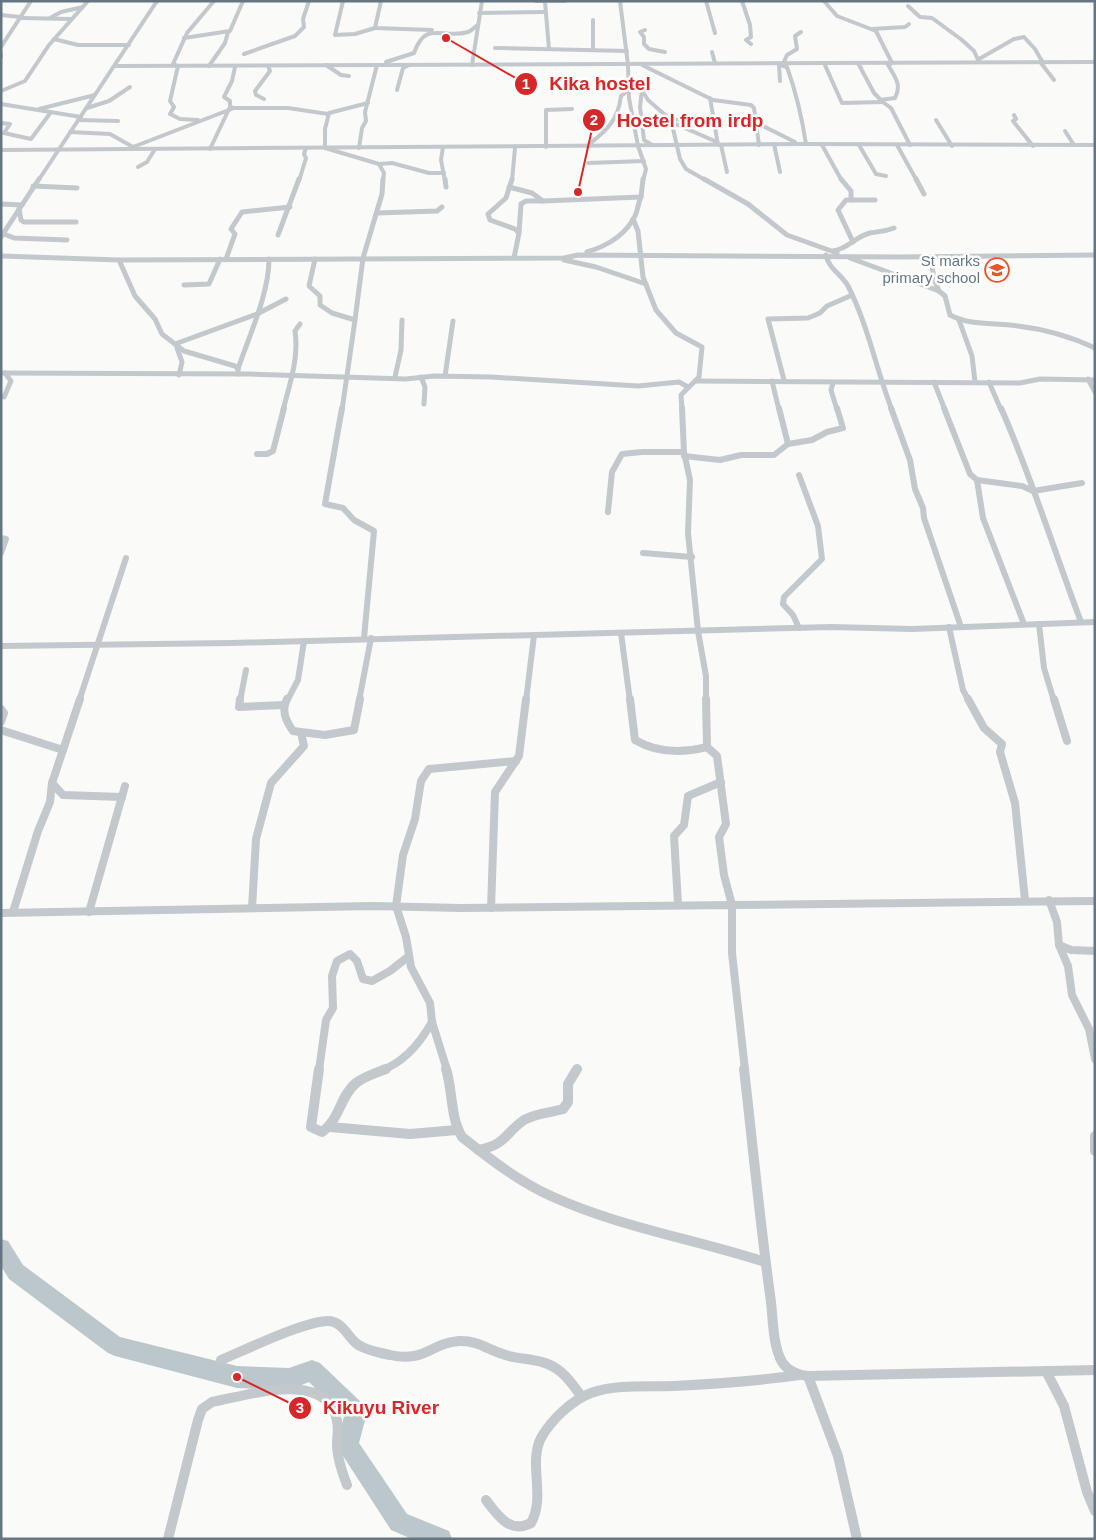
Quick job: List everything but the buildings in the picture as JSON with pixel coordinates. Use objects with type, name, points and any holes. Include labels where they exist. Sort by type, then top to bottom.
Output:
[{"type":"street","points":[[1,47],[31,1]]},
{"type":"street","points":[[1,91],[25,81],[41,54],[88,1]]},
{"type":"street","points":[[67,240],[12,238],[3,233],[116,66],[157,1]]},
{"type":"street","points":[[178,66],[173,64],[173,60],[184,38],[214,1]]},
{"type":"street","points":[[209,66],[224,43],[228,32],[231,30],[243,1]]},
{"type":"street","points":[[244,54],[296,36],[304,27],[303,19],[309,1]]},
{"type":"street","points":[[343,1],[335,35],[355,34],[374,28],[468,32],[478,25]]},
{"type":"street","points":[[374,28],[381,1]]},
{"type":"street","points":[[472,65],[482,1]]},
{"type":"street","points":[[536,1],[565,1]]},
{"type":"street","points":[[1,256],[119,260],[567,258],[611,243],[633,219],[643,190],[641,188],[646,169],[638,146],[629,90],[627,51],[620,1]]},
{"type":"street","points":[[706,1],[715,33]]},
{"type":"street","points":[[742,1],[750,25],[751,37],[746,40],[751,44]]},
{"type":"street","points":[[824,1],[834,10],[837,16],[872,29],[878,34],[892,64]]},
{"type":"street","points":[[545,2],[549,49]]},
{"type":"street","points":[[908,6],[920,17],[932,18],[937,26],[960,37],[971,45],[979,60]]},
{"type":"street","points":[[50,18],[61,12],[83,7]]},
{"type":"street","points":[[479,13],[545,13]]},
{"type":"street","points":[[1,15],[71,19]]},
{"type":"street","points":[[592,20],[593,50]]},
{"type":"street","points":[[872,29],[904,27],[909,24]]},
{"type":"street","points":[[644,30],[640,32],[644,37],[644,44],[649,49],[665,52]]},
{"type":"street","points":[[378,65],[414,53],[420,38],[431,32],[442,31]]},
{"type":"street","points":[[184,38],[228,32]]},
{"type":"street","points":[[780,81],[779,64],[787,55],[797,49],[794,36],[801,32]]},
{"type":"street","points":[[1,34],[11,34]]},
{"type":"street","points":[[979,60],[1014,39],[1024,37],[1054,80]]},
{"type":"street","points":[[54,39],[78,45],[129,45]]},
{"type":"street","points":[[664,44],[667,64]]},
{"type":"street","points":[[495,48],[627,51]]},
{"type":"street","points":[[996,49],[999,56],[997,62]]},
{"type":"street","points":[[712,52],[715,64]]},
{"type":"street","points":[[116,66],[892,64],[979,60],[1042,63],[1095,62]]},
{"type":"street","points":[[858,63],[874,93],[891,108],[897,124],[910,146]]},
{"type":"street","points":[[640,64],[717,102],[751,105],[754,108],[759,145]]},
{"type":"street","points":[[779,64],[787,66],[798,99],[804,144]]},
{"type":"street","points":[[824,64],[842,103],[895,98],[900,93],[897,80],[888,66],[892,64]]},
{"type":"street","points":[[326,65],[341,75],[349,76]]},
{"type":"street","points":[[359,148],[362,128],[366,122],[365,114],[378,65]]},
{"type":"street","points":[[397,90],[403,68],[408,65]]},
{"type":"street","points":[[178,66],[170,101],[174,107],[170,114],[180,120],[202,119]]},
{"type":"street","points":[[264,100],[255,91],[270,71],[268,66]]},
{"type":"street","points":[[210,149],[232,109],[230,101],[224,97],[232,81],[235,67]]},
{"type":"street","points":[[629,81],[642,89],[648,100],[671,121],[719,144]]},
{"type":"street","points":[[87,108],[113,99],[130,87]]},
{"type":"street","points":[[642,89],[640,107],[644,140],[653,146]]},
{"type":"street","points":[[587,146],[615,125],[620,111],[621,96],[629,90]]},
{"type":"street","points":[[36,110],[68,100],[95,95]]},
{"type":"street","points":[[710,98],[712,117],[727,172]]},
{"type":"street","points":[[132,148],[202,119],[232,109],[288,108],[328,114],[368,102]]},
{"type":"street","points":[[2,106],[51,112],[80,118],[118,121]]},
{"type":"street","points":[[546,147],[546,110],[572,109]]},
{"type":"street","points":[[1,123],[10,124],[4,133],[31,139],[51,112]]},
{"type":"street","points":[[326,148],[325,129],[328,114]]},
{"type":"street","points":[[1014,115],[1016,119],[1013,121],[1016,126],[1033,146]]},
{"type":"street","points":[[671,121],[712,117]]},
{"type":"street","points":[[936,120],[952,146]]},
{"type":"street","points":[[671,121],[680,159],[686,169],[748,204],[787,235],[938,291],[945,296],[950,315],[959,320],[979,324],[1011,325],[1074,337],[1095,348]]},
{"type":"street","points":[[755,122],[789,140],[804,144]]},
{"type":"street","points":[[1065,131],[1074,145]]},
{"type":"street","points":[[70,132],[110,134],[132,148]]},
{"type":"street","points":[[138,167],[147,162],[165,134]]},
{"type":"street","points":[[896,145],[906,138]]},
{"type":"street","points":[[1,150],[515,148],[719,144],[1095,145]]},
{"type":"street","points":[[774,144],[780,172]]},
{"type":"street","points":[[822,145],[845,186],[851,191],[851,200]]},
{"type":"street","points":[[859,145],[876,174],[886,176]]},
{"type":"street","points":[[896,145],[924,194]]},
{"type":"street","points":[[443,147],[441,160],[446,187]]},
{"type":"street","points":[[278,235],[290,207],[306,158],[304,154],[306,148]]},
{"type":"street","points":[[326,148],[379,164],[392,162],[429,173],[444,173]]},
{"type":"street","points":[[515,148],[512,163],[514,172],[506,198],[490,209],[488,214],[490,220],[519,233]]},
{"type":"street","points":[[588,163],[644,161]]},
{"type":"street","points":[[626,163],[646,169]]},
{"type":"street","points":[[304,641],[298,680],[284,705],[285,719],[294,731],[301,733],[325,735],[354,730],[368,638],[374,531],[354,520],[343,508],[325,504],[348,377],[362,258],[377,213],[384,172],[379,164]]},
{"type":"street","points":[[33,186],[77,188]]},
{"type":"street","points":[[509,187],[532,193],[543,201]]},
{"type":"street","points":[[514,258],[522,202],[641,197]]},
{"type":"street","points":[[853,242],[838,211],[843,202],[851,200],[876,200]]},
{"type":"street","points":[[1,204],[21,207]]},
{"type":"street","points":[[21,207],[21,220],[24,222],[76,222]]},
{"type":"street","points":[[184,285],[209,284],[235,234],[231,229],[233,224],[242,212],[290,207]]},
{"type":"street","points":[[377,213],[437,210],[442,207]]},
{"type":"street","points":[[633,219],[638,230],[639,255],[646,284],[659,315],[673,331],[683,338],[698,343],[702,348],[700,377],[681,395],[684,454],[690,480],[687,521],[698,631],[706,676],[707,747],[717,756],[726,824],[719,836],[724,875],[732,904],[732,953],[765,1262],[777,1345],[782,1361],[803,1376],[831,1432],[849,1494],[857,1539]]},
{"type":"street","points":[[831,251],[842,250],[869,233],[882,233],[894,228]]},
{"type":"street","points":[[578,255],[934,257],[1095,255]]},
{"type":"street","points":[[826,256],[827,261],[847,284],[850,296],[861,316],[880,382],[910,460],[915,489],[923,508],[924,518],[941,563],[961,627]]},
{"type":"street","points":[[934,257],[931,259],[934,270],[933,279],[938,291]]},
{"type":"street","points":[[550,258],[596,267],[646,284]]},
{"type":"street","points":[[238,372],[257,314],[269,270],[269,259]]},
{"type":"street","points":[[314,259],[309,286],[320,296],[320,305],[332,313],[355,320]]},
{"type":"street","points":[[119,260],[135,296],[155,319],[162,334],[176,346],[193,354],[230,364],[238,372]]},
{"type":"street","points":[[784,380],[768,319],[808,318],[820,313],[827,306],[850,296]]},
{"type":"street","points":[[176,346],[257,314],[286,299]]},
{"type":"street","points":[[396,377],[401,350],[402,320]]},
{"type":"street","points":[[959,320],[972,356],[975,382]]},
{"type":"street","points":[[445,376],[453,321]]},
{"type":"street","points":[[257,454],[268,454],[273,451],[297,346],[295,332],[300,324]]},
{"type":"street","points":[[176,346],[182,362],[179,375]]},
{"type":"street","points":[[3,373],[179,375],[238,372],[291,376],[445,376],[524,378],[638,386],[679,382],[688,387]]},
{"type":"street","points":[[3,373],[10,377],[11,381],[4,397]]},
{"type":"street","points":[[421,377],[425,387],[424,404]]},
{"type":"street","points":[[696,380],[784,380],[833,383],[1020,382],[1043,379],[1092,380],[1095,392]]},
{"type":"street","points":[[772,381],[788,444]]},
{"type":"street","points":[[934,382],[970,474],[977,480],[1022,486],[1033,491],[1082,483]]},
{"type":"street","points":[[989,382],[1022,456],[1081,622]]},
{"type":"street","points":[[608,512],[608,487],[614,462],[620,456],[630,453],[684,454],[720,460],[741,455],[774,455],[788,444],[812,440],[843,428],[831,390],[833,383]]},
{"type":"street","points":[[799,475],[817,521],[822,551],[822,559],[784,597],[783,604],[794,615],[799,628]]},
{"type":"street","points":[[977,480],[983,518],[1024,624]]},
{"type":"street","points":[[1,538],[6,539],[1,553]]},
{"type":"street","points":[[643,553],[692,556]]},
{"type":"street","points":[[14,912],[38,831],[50,802],[52,783],[126,558]]},
{"type":"street","points":[[1,646],[622,634],[799,628],[912,629],[1095,622]]},
{"type":"street","points":[[1039,624],[1044,668],[1067,741]]},
{"type":"street","points":[[949,627],[963,690],[984,728],[1002,744],[1000,752],[1015,803],[1025,900]]},
{"type":"street","points":[[622,634],[634,740],[645,747],[693,751],[707,747]]},
{"type":"street","points":[[491,908],[495,792],[519,756],[534,635]]},
{"type":"street","points":[[246,670],[239,707],[284,705]]},
{"type":"street","points":[[1,709],[4,713],[1,722]]},
{"type":"street","points":[[1,730],[11,736],[56,746],[63,750]]},
{"type":"street","points":[[252,908],[256,839],[271,783],[304,746],[301,733]]},
{"type":"street","points":[[516,761],[429,769],[421,781],[415,819],[403,855],[396,906],[406,937],[411,967],[430,1003],[432,1022],[450,1080],[457,1130],[478,1150],[510,1172],[550,1195],[644,1229],[732,1250],[765,1262]]},
{"type":"street","points":[[678,904],[674,836],[684,825],[688,796],[721,782]]},
{"type":"street","points":[[52,783],[57,791],[63,795],[122,797]]},
{"type":"street","points":[[89,912],[125,786]]},
{"type":"street","points":[[1,913],[396,906],[491,908],[678,904],[1025,900],[1095,901]]},
{"type":"street","points":[[1049,900],[1057,922],[1059,945],[1068,966],[1072,995],[1089,1029],[1095,1059]]},
{"type":"street","points":[[1059,945],[1071,950],[1095,951]]},
{"type":"street","points":[[409,956],[383,976],[372,981],[363,979],[357,961],[350,954],[343,956],[336,964],[332,973],[330,993],[333,1008],[326,1020],[311,1127],[322,1132],[330,1126],[351,1087],[370,1074],[399,1061],[418,1044],[432,1022]]},
{"type":"street","points":[[478,1150],[500,1145],[520,1124],[531,1117],[563,1109],[568,1102],[568,1084],[578,1070]]},
{"type":"street","points":[[330,1126],[410,1134],[457,1130]]},
{"type":"street","points":[[1095,1136],[1095,1151]]},
{"type":"street","points":[[221,1360],[304,1326],[328,1321],[337,1323],[358,1345],[388,1355],[405,1358],[420,1356],[445,1344],[459,1341],[483,1344],[507,1356],[544,1363],[556,1368],[567,1377],[582,1397]]},
{"type":"street","points":[[486,1500],[507,1525],[515,1528],[527,1526],[534,1519],[538,1509],[536,1462],[538,1444],[546,1430],[569,1406],[582,1397],[609,1390],[803,1376],[1095,1370]]},
{"type":"street","points":[[1046,1371],[1064,1406],[1087,1492],[1095,1511]]},
{"type":"street","points":[[168,1539],[202,1409],[212,1402],[227,1397],[293,1388],[314,1391],[333,1411],[337,1420],[338,1458],[347,1485]]},
{"type":"waterway","points":[[1,1248],[16,1272],[115,1346],[237,1377],[289,1379],[312,1370],[356,1413],[347,1445],[399,1522],[441,1539]]},
{"type":"place","name":"Kika hostel","points":[[446,38]]},
{"type":"place","name":"Hostel from irdp","points":[[578,192]]},
{"type":"place","name":"St marks primary school","points":[[997,270]]},
{"type":"place","name":"Kikuyu River","points":[[237,1377]]}]
